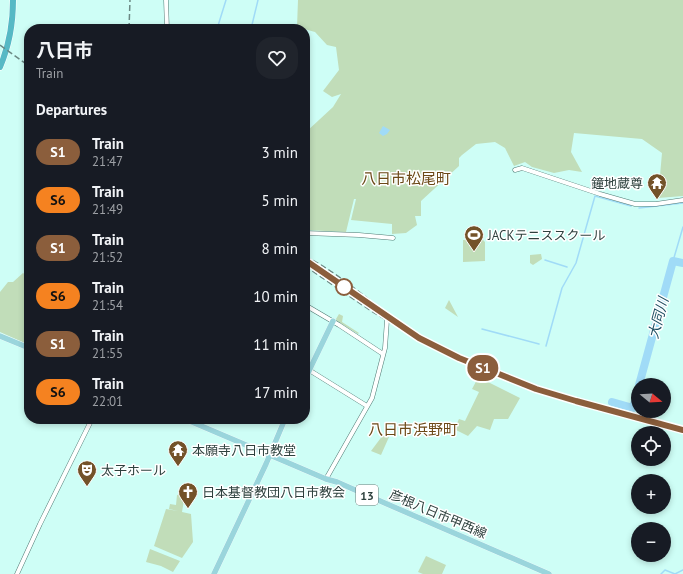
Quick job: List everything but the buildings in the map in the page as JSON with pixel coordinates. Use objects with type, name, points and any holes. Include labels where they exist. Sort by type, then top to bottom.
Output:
[{"type":"highway","points":[[0,67],[5,54],[10,31],[13,0]]},
{"type":"main road","points":[[310,368],[333,322]]},
{"type":"main road","points":[[0,336],[24,346]]},
{"type":"main road","name":"彦根八日市甲西線","points":[[198,424],[394,507],[538,572],[549,574]]},
{"type":"main road","points":[[214,574],[270,455],[283,424]]},
{"type":"street","points":[[166,0],[167,24]]},
{"type":"street","points":[[515,170],[522,168],[635,204],[656,204],[683,200]]},
{"type":"street","points":[[310,233],[393,238]]},
{"type":"street","points":[[310,308],[383,354]]},
{"type":"street","points":[[326,479],[372,398],[383,354],[387,320]]},
{"type":"street","points":[[310,371],[367,406]]},
{"type":"street","points":[[17,574],[90,424]]},
{"type":"green space","points":[[298,0],[683,0],[683,196],[658,198],[662,153],[642,139],[574,133],[571,152],[582,172],[569,170],[554,173],[532,167],[525,162],[514,166],[505,148],[495,142],[476,144],[459,158],[459,166],[421,201],[421,216],[415,216],[417,225],[406,233],[392,234],[392,224],[351,220],[356,199],[354,199],[346,232],[310,230],[310,128],[333,107],[341,94],[332,97],[323,91],[339,70],[336,47],[327,45],[315,32],[310,31],[310,24],[297,24]]},
{"type":"green space","name":"JACKテニススクール","points":[[463,240],[483,240],[485,242],[485,261],[463,262]]},
{"type":"green space","points":[[541,254],[542,259],[533,265],[530,263],[530,255]]},
{"type":"green space","points":[[24,274],[24,343],[0,332],[0,292],[8,282],[13,282]]},
{"type":"green space","points":[[449,300],[458,317],[445,308]]},
{"type":"green space","points":[[339,314],[343,316],[342,322],[359,333],[358,334],[337,321],[336,319]]},
{"type":"green space","points":[[479,376],[520,398],[508,419],[494,419],[490,430],[477,426],[468,436],[454,429],[459,419],[465,421],[479,392],[472,389]]},
{"type":"green space","points":[[383,435],[389,437],[381,455],[371,451]]},
{"type":"green space","points":[[185,494],[182,512],[191,514],[193,542],[182,558],[154,546],[166,509],[178,511],[169,509],[170,504],[176,505],[177,495]]},
{"type":"green space","points":[[150,549],[180,561],[173,572],[161,566],[146,562]]},
{"type":"green space","points":[[426,556],[446,565],[442,574],[423,574],[418,572]]},
{"type":"water","points":[[383,126],[390,130],[383,136],[379,133]]},
{"type":"waterway","points":[[219,24],[226,0]]},
{"type":"waterway","points":[[252,24],[258,0]]},
{"type":"waterway","points":[[546,346],[562,288],[576,263],[595,196],[631,206]]},
{"type":"waterway","points":[[639,208],[683,203]]},
{"type":"waterway","points":[[673,261],[683,227]]},
{"type":"waterway","points":[[545,260],[567,267]]},
{"type":"waterway","name":"大同川","points":[[641,378],[673,261],[683,263]]},
{"type":"waterway","points":[[482,329],[539,344]]},
{"type":"waterway","name":"大同川","points":[[612,402],[631,407]]},
{"type":"waterway","points":[[661,574],[665,570],[675,574],[683,570]]},
{"type":"railway","points":[[129,24],[130,0]]},
{"type":"railway","points":[[0,45],[24,62]]},
{"type":"railway","points":[[310,259],[340,278],[394,319]]},
{"type":"railway","points":[[310,269],[364,306],[411,334],[472,363],[513,380],[570,400],[683,430]]},
{"type":"train","name":"S1","points":[[310,263],[419,338],[459,358],[536,389],[683,430]]},
{"type":"place","name":"鐘地蔵尊","points":[[657,200]]},
{"type":"place","name":"JACKテニススクール","points":[[474,252]]},
{"type":"place","name":"本願寺八日市教堂","points":[[178,467]]},
{"type":"place","name":"太子ホール","points":[[87,487]]},
{"type":"place","name":"日本基督教団八日市教会","points":[[188,509]]},
{"type":"district","name":"八日市松尾町","points":[[406,178]]},
{"type":"district","name":"八日市浜野町","points":[[413,429]]}]
